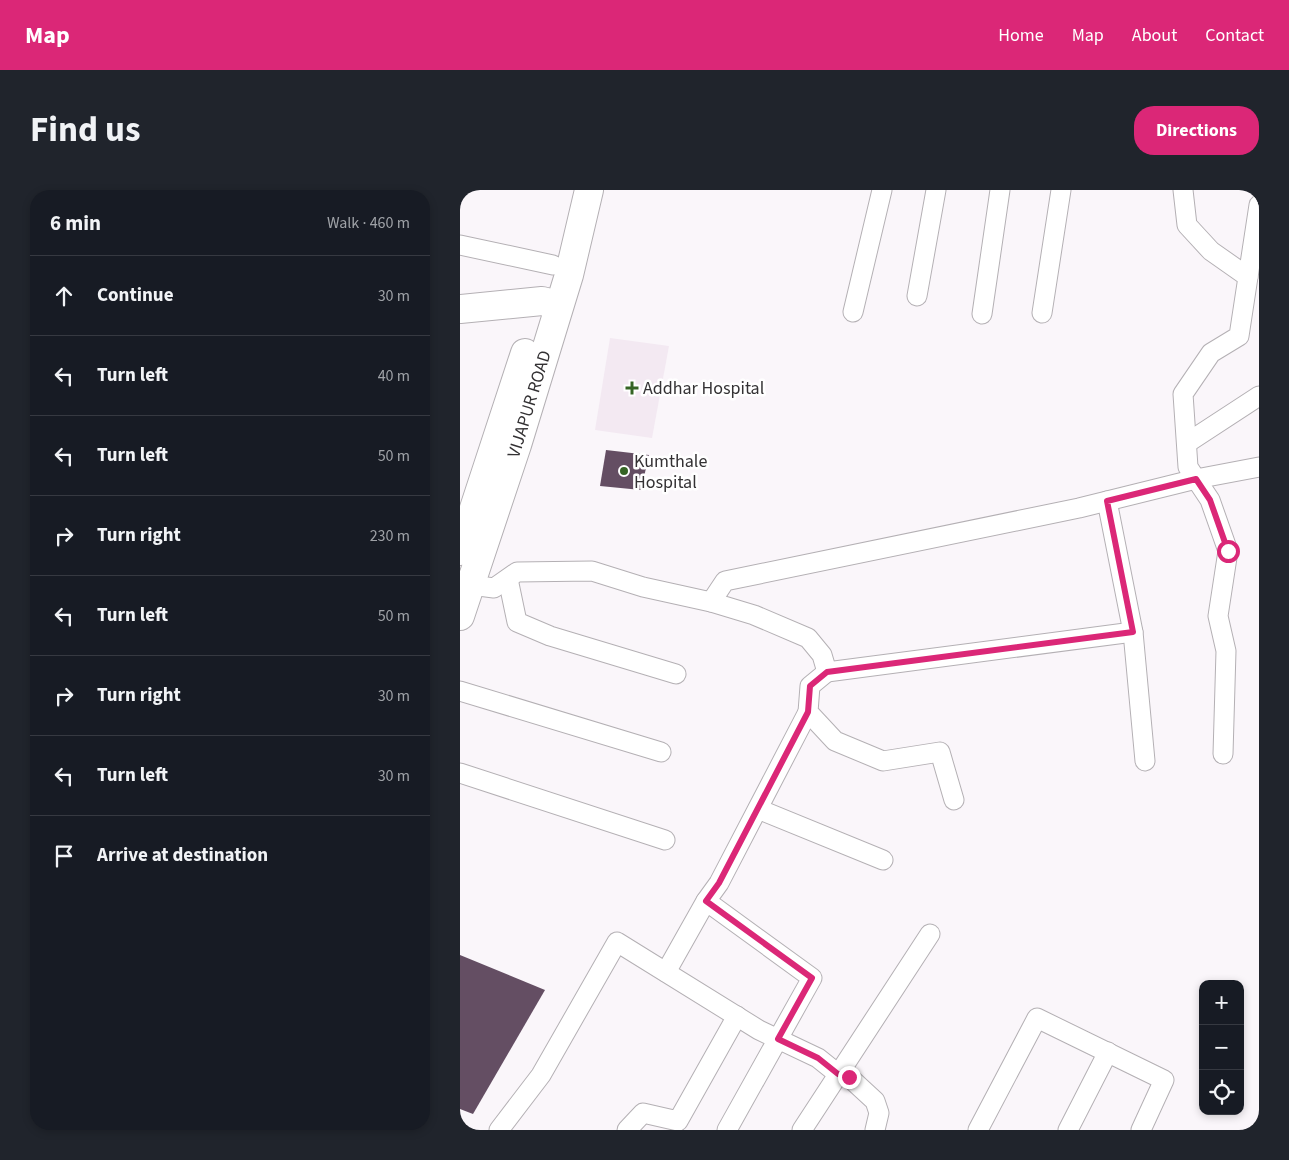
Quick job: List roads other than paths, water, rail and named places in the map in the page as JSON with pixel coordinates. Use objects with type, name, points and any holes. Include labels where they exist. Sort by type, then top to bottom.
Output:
[{"type":"main road","name":"VIJAPUR ROAD","points":[[460,616],[466,582],[517,445],[550,303],[553,265],[562,234],[571,190]]},
{"type":"main road","name":"VIJAPUR ROAD","points":[[460,551],[550,303],[569,275],[589,190]]},
{"type":"main road","points":[[460,308],[550,303]]},
{"type":"street","points":[[853,312],[882,190]]},
{"type":"street","points":[[917,296],[936,190]]},
{"type":"street","points":[[982,314],[1000,190]]},
{"type":"street","points":[[1042,313],[1061,190]]},
{"type":"street","points":[[1183,190],[1187,225],[1211,251],[1248,277]]},
{"type":"street","points":[[1223,754],[1226,650],[1218,616],[1228,551],[1210,500],[1188,467],[1183,394],[1211,353],[1239,336],[1259,205]]},
{"type":"street","points":[[460,245],[553,265]]},
{"type":"street","points":[[1187,444],[1259,396]]},
{"type":"street","points":[[711,602],[725,581],[1060,512],[1196,479],[1259,468]]},
{"type":"street","points":[[1107,501],[1133,632],[1145,761]]},
{"type":"street","points":[[466,582],[494,588],[517,572],[592,571],[644,587],[711,602],[754,615],[808,638],[822,655],[827,672]]},
{"type":"street","points":[[508,579],[516,622],[550,636],[676,674]]},
{"type":"street","points":[[666,972],[706,901],[719,883],[808,712],[810,686],[827,672],[1133,632]]},
{"type":"street","points":[[460,691],[660,752]]},
{"type":"street","points":[[808,712],[835,740],[883,761],[940,752],[954,800]]},
{"type":"street","points":[[460,773],[665,840]]},
{"type":"street","points":[[758,809],[883,860]]},
{"type":"street","points":[[706,901],[812,978],[727,1130]]},
{"type":"street","points":[[802,1130],[930,934]]},
{"type":"street","points":[[499,1130],[541,1075],[617,942],[759,1030],[818,1058],[838,1074],[849,1077],[875,1101],[879,1113],[875,1130]]},
{"type":"street","points":[[627,1130],[643,1113],[678,1122],[738,1016]]},
{"type":"street","points":[[978,1130],[1037,1018],[1164,1080],[1140,1130]]},
{"type":"street","points":[[1068,1130],[1108,1052]]},
{"type":"place","name":"Addhar Hospital","points":[[632,388]]},
{"type":"place","name":"Kumthale Hospital","points":[[624,471]]}]
